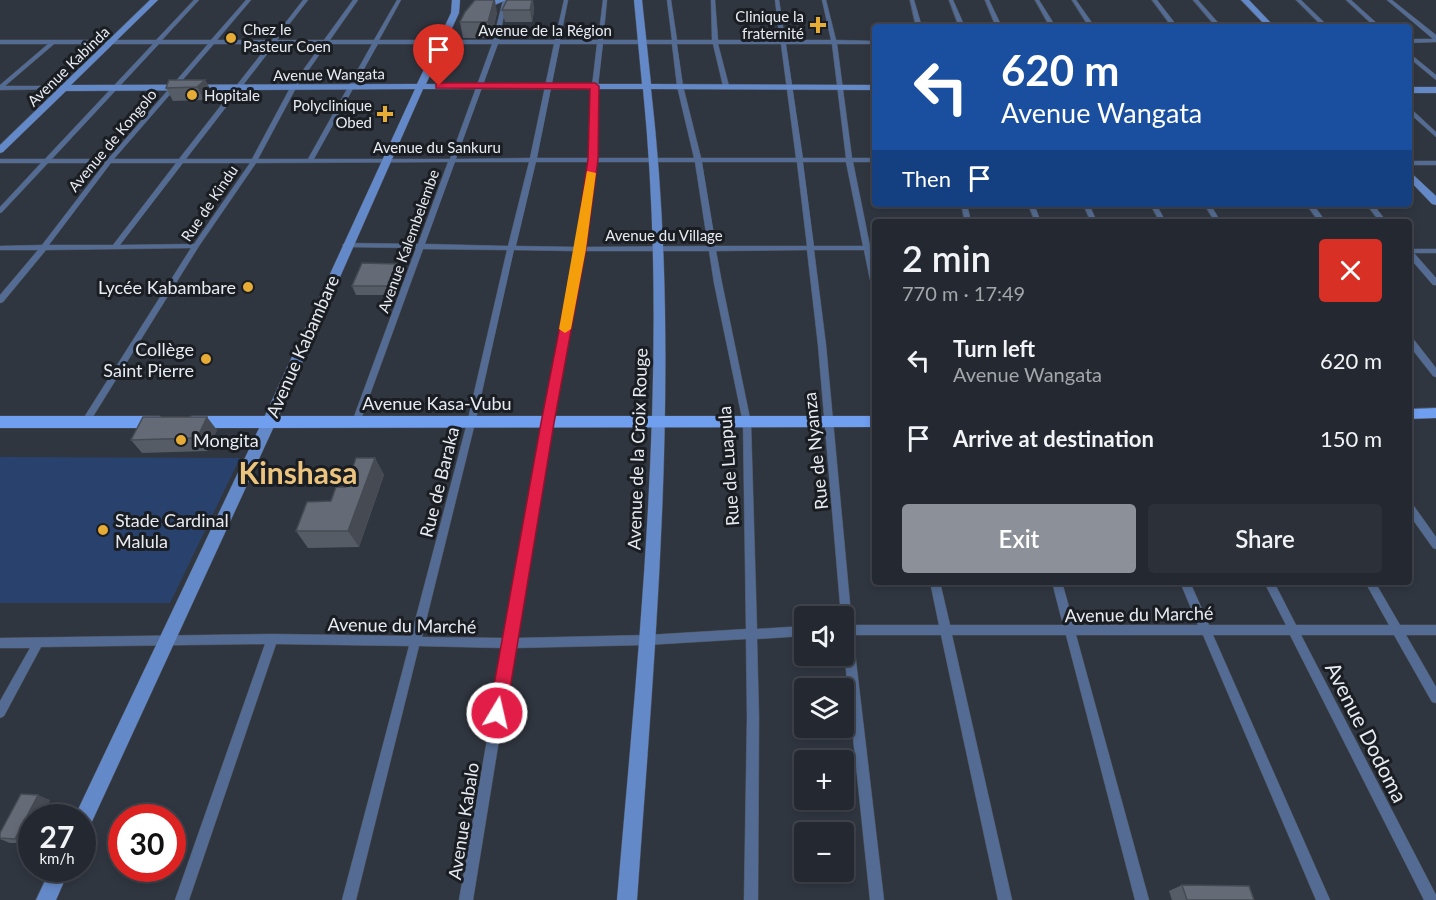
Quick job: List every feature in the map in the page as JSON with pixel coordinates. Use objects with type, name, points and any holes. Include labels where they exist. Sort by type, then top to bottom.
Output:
[{"type":"main road","points":[[1412,414],[1436,413]]},
{"type":"main road","name":"Avenue Kasa-Vubu","points":[[0,422],[872,422]]},
{"type":"street","name":"Avenue Kabinda","points":[[0,150],[154,0]]},
{"type":"street","points":[[0,211],[197,0]]},
{"type":"street","name":"Avenue de Kongolo","points":[[0,300],[44,247],[110,160],[249,0]]},
{"type":"street","points":[[116,245],[306,0]]},
{"type":"street","name":"Rue de Kindu","points":[[86,421],[196,246],[253,162],[293,88],[356,0]]},
{"type":"street","points":[[310,161],[399,0]]},
{"type":"street","name":"Avenue Kabambare","points":[[90,804],[168,642],[419,86],[455,25],[456,0]]},
{"type":"street","points":[[455,25],[482,0]]},
{"type":"street","points":[[455,25],[503,0]]},
{"type":"street","name":"Avenue Kalembelembe","points":[[356,422],[496,41],[503,0]]},
{"type":"street","name":"Rue de Baraka","points":[[349,900],[471,423],[533,160],[566,0]]},
{"type":"street","name":"Avenue Kabalo","points":[[466,900],[547,423],[580,249],[593,159],[595,86],[605,0]]},
{"type":"street","name":"Avenue de la Croix Rouge","points":[[627,900],[647,640],[658,423],[660,248],[654,159],[638,0]]},
{"type":"street","name":"Rue de Luapula","points":[[669,0],[680,86],[698,160],[711,248],[747,423],[753,717],[751,900]]},
{"type":"street","points":[[713,0],[715,42],[726,86]]},
{"type":"street","name":"Rue de Nyanza","points":[[777,0],[800,161],[829,422],[843,606]]},
{"type":"street","points":[[824,0],[834,42],[849,160],[871,248]]},
{"type":"street","points":[[912,0],[918,24]]},
{"type":"street","points":[[951,0],[961,24]]},
{"type":"street","points":[[987,0],[998,24]]},
{"type":"street","points":[[1037,0],[1051,24]]},
{"type":"street","points":[[1074,0],[1090,24]]},
{"type":"street","points":[[1154,0],[1173,24]]},
{"type":"street","points":[[1196,0],[1216,24]]},
{"type":"street","points":[[1245,0],[1268,24]]},
{"type":"street","points":[[1298,0],[1323,24]]},
{"type":"street","points":[[1348,0],[1375,24]]},
{"type":"street","points":[[1389,0],[1436,39]]},
{"type":"street","name":"Avenue de la Région","points":[[0,42],[375,41],[455,25],[496,41],[872,42]]},
{"type":"street","points":[[1412,40],[1436,39]]},
{"type":"street","points":[[0,88],[53,42]]},
{"type":"street","points":[[1412,57],[1436,78]]},
{"type":"street","name":"Avenue Wangata","points":[[0,88],[872,87]]},
{"type":"street","points":[[1412,90],[1436,90]]},
{"type":"street","points":[[1412,112],[1436,135]]},
{"type":"street","name":"Avenue du Sankuru","points":[[0,161],[872,160]]},
{"type":"street","points":[[1412,163],[1436,163]]},
{"type":"street","points":[[1412,177],[1436,202]]},
{"type":"street","points":[[1311,207],[1321,219]]},
{"type":"street","points":[[1372,207],[1382,219]]},
{"type":"street","points":[[0,248],[116,245],[196,246]]},
{"type":"street","name":"Avenue du Village","points":[[346,245],[580,249],[871,248]]},
{"type":"street","points":[[1412,251],[1436,251]]},
{"type":"street","points":[[1412,256],[1436,283]]},
{"type":"street","points":[[1412,343],[1436,374]]},
{"type":"street","points":[[1412,511],[1436,545]]},
{"type":"street","points":[[936,585],[1005,900]]},
{"type":"street","points":[[1058,585],[1142,900]]},
{"type":"street","points":[[1186,585],[1323,900]]},
{"type":"street","name":"Avenue Dodoma","points":[[1270,585],[1431,900]]},
{"type":"street","points":[[1372,585],[1436,698]]},
{"type":"street","name":"Avenue du Marché","points":[[854,630],[1070,631],[1292,628],[1436,630]]},
{"type":"street","name":"Avenue du Marché","points":[[0,643],[272,639],[509,643],[647,640],[794,631]]},
{"type":"street","points":[[182,900],[272,639]]},
{"type":"street","points":[[0,711],[39,643]]},
{"type":"street","name":"Rue de Nyanza","points":[[849,666],[877,900]]},
{"type":"street","points":[[46,900],[54,882]]},
{"type":"shaded area","name":"Stade Cardinal Malula","points":[[0,457],[240,458],[170,603],[0,603]]},
{"type":"building","points":[[475,0],[494,0],[488,22],[460,22],[465,12]]},
{"type":"building","points":[[507,0],[532,0],[530,10],[502,10]]},
{"type":"building","points":[[169,80],[205,80],[197,87],[166,88]]},
{"type":"building","points":[[362,263],[397,264],[388,286],[352,286]]},
{"type":"building","points":[[143,417],[207,417],[197,438],[131,440]]},
{"type":"building","points":[[356,458],[375,458],[348,531],[296,531],[307,502],[331,501],[336,487],[346,487]]},
{"type":"building","points":[[21,794],[38,795],[33,804],[18,804],[18,833],[15,839],[0,838],[0,833]]},
{"type":"building","points":[[1182,885],[1249,886],[1254,900],[1187,900]]},
{"type":"slow traffic","points":[[565,329],[591,173]]},
{"type":"place","name":"Clinique la fraternité","points":[[818,25]]},
{"type":"place","name":"Chez le Pasteur Coen","points":[[231,38]]},
{"type":"place","name":"Hopitale","points":[[192,95]]},
{"type":"place","name":"Polyclinique Obed","points":[[385,114]]},
{"type":"place","name":"Lycée Kabambare","points":[[248,287]]},
{"type":"place","name":"Collège Saint Pierre","points":[[206,359]]},
{"type":"place","name":"Mongita","points":[[181,440]]},
{"type":"place","name":"Stade Cardinal Malula","points":[[103,530]]},
{"type":"district","name":"Kinshasa","points":[[298,472]]},
{"type":"route","points":[[439,86],[595,86],[593,159],[580,249],[547,423],[497,713]]}]
